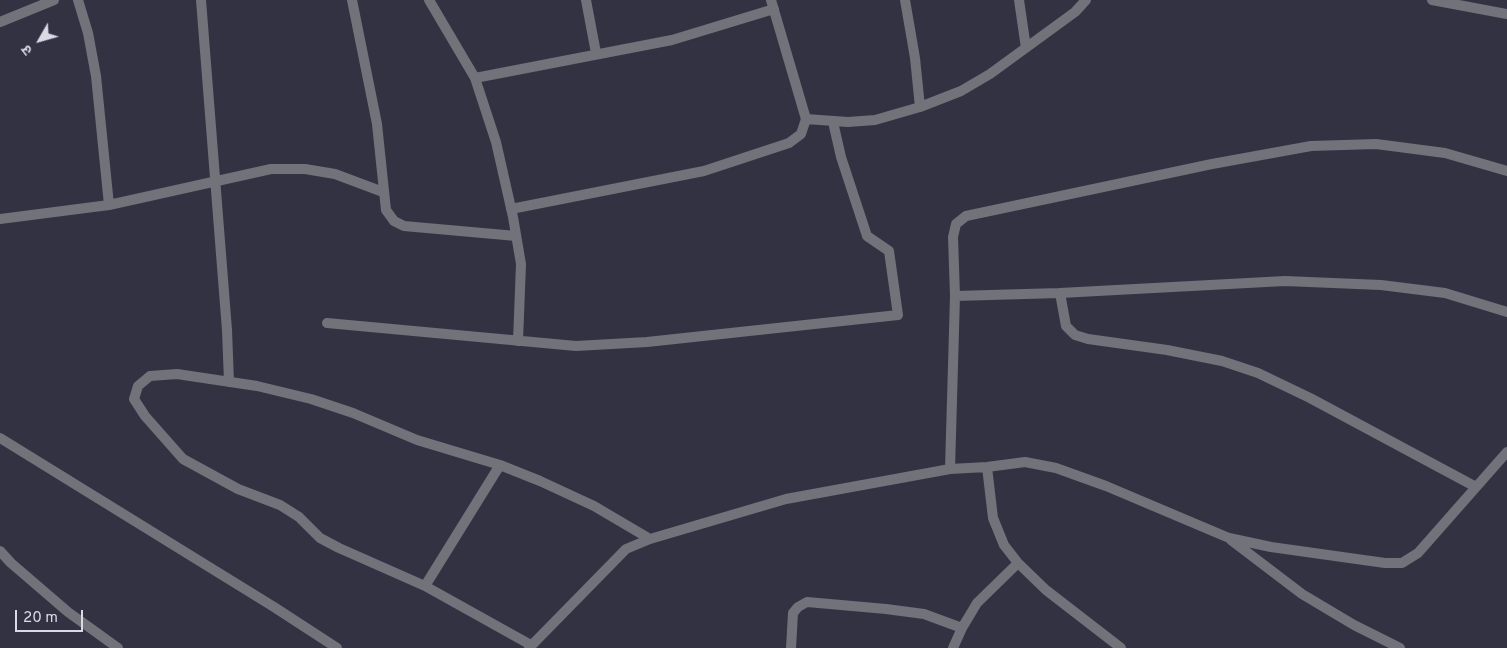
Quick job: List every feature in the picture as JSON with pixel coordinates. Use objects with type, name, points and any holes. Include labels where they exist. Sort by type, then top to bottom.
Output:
[{"type":"street","points":[[0,22],[54,0]]},
{"type":"street","points":[[78,0],[88,32],[96,76],[109,205]]},
{"type":"street","points":[[201,0],[227,330],[229,382]]},
{"type":"street","points":[[352,0],[377,124],[386,210],[394,221],[404,226],[516,236]]},
{"type":"street","points":[[429,0],[475,78],[496,142],[521,264],[518,341]]},
{"type":"street","points":[[586,0],[596,53]]},
{"type":"street","points":[[905,0],[915,58],[920,106]]},
{"type":"street","points":[[1019,0],[1026,48]]},
{"type":"street","points":[[806,119],[833,122],[874,120],[920,106],[960,90],[990,74],[1074,12],[1086,0]]},
{"type":"street","points":[[1432,0],[1507,14]]},
{"type":"street","points":[[475,78],[596,53],[672,40],[773,4],[806,119],[801,134],[789,143],[704,171],[511,209]]},
{"type":"street","points":[[327,323],[576,346],[647,342],[898,315],[889,251],[867,236],[841,157],[833,122]]},
{"type":"street","points":[[950,468],[955,296],[953,237],[956,224],[966,216],[1212,164],[1311,146],[1376,144],[1445,153],[1507,171]]},
{"type":"street","points":[[0,219],[109,205],[272,169],[305,169],[335,174],[383,192]]},
{"type":"street","points":[[955,296],[1060,293],[1285,280],[1381,285],[1445,293],[1507,312]]},
{"type":"street","points":[[1060,293],[1066,326],[1075,336],[1167,350],[1222,361],[1258,373],[1310,398],[1476,487]]},
{"type":"street","points":[[650,539],[594,506],[500,465],[417,440],[353,413],[311,399],[257,386],[177,374],[150,376],[138,386],[134,400],[145,416],[183,459],[238,489],[280,505],[299,517],[320,538],[425,586],[530,647],[626,549],[650,539],[786,499],[950,468],[987,467],[1024,462],[1056,468],[1106,486],[1229,538],[1271,547],[1384,563],[1402,563],[1418,553],[1476,487],[1503,464],[1507,452]]},
{"type":"street","points":[[0,438],[337,648]]},
{"type":"street","points":[[425,586],[500,465]]},
{"type":"street","points":[[987,467],[994,518],[1004,545],[1046,590],[1121,648]]},
{"type":"street","points":[[1229,538],[1302,594],[1354,625],[1400,648]]},
{"type":"street","points":[[0,551],[11,564],[68,612],[118,648]]},
{"type":"street","points":[[953,648],[977,603],[1018,562]]},
{"type":"street","points":[[791,648],[793,613],[798,607],[807,602],[924,614],[962,628]]}]
